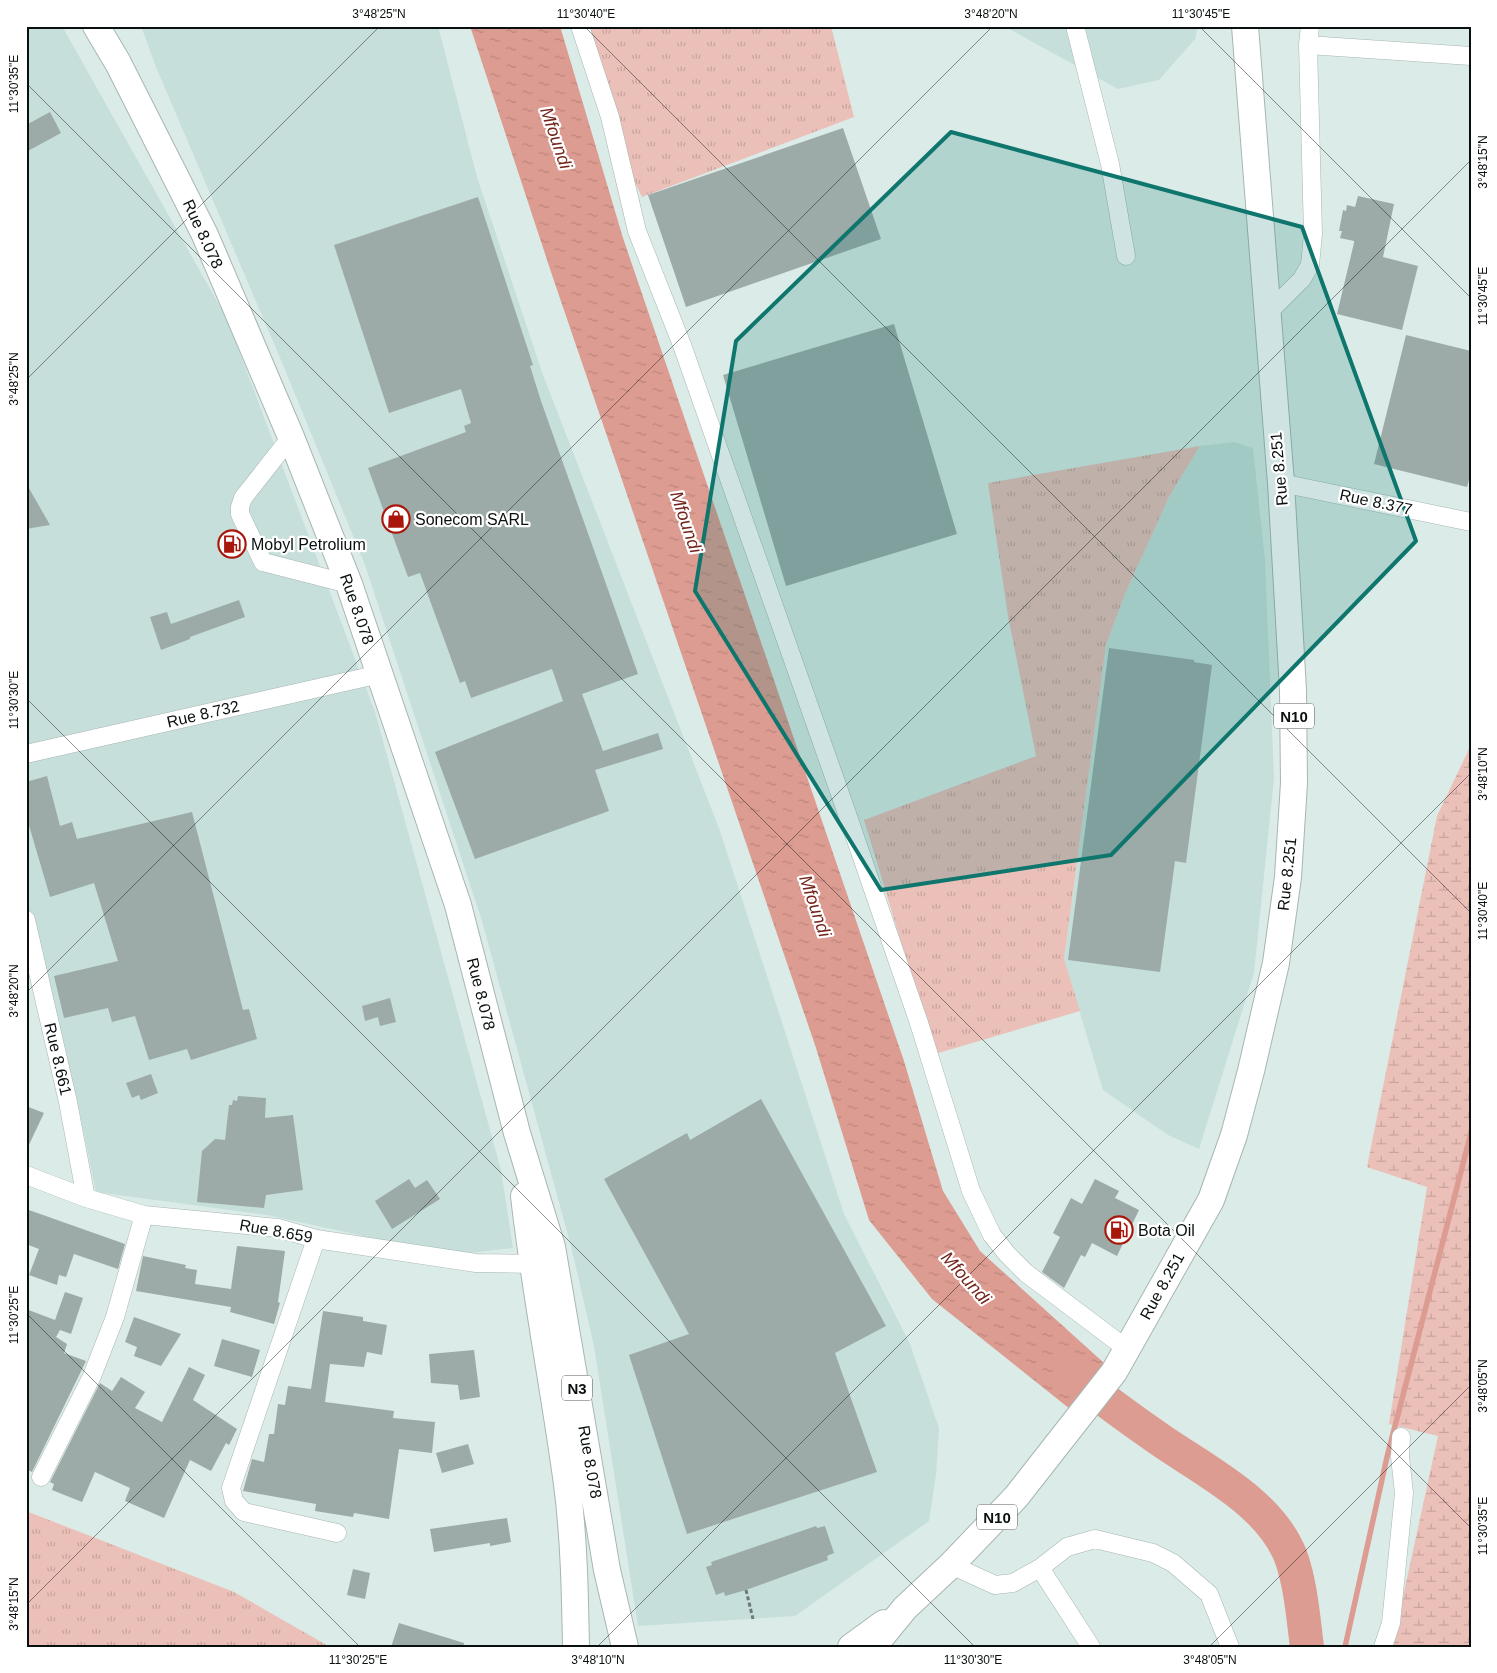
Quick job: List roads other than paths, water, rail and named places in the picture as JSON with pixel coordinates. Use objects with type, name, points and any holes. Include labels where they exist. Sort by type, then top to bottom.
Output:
[{"type":"highway","name":"Rue 8.078","points":[[96,26],[118,63],[205,235],[291,437],[349,584],[458,905],[517,1133],[552,1247],[607,1570],[625,1647]]},
{"type":"highway","name":"Rue 8.251","points":[[851,1647],[905,1608],[952,1565],[1016,1497],[1114,1372],[1210,1200],[1234,1135],[1249,1080],[1276,963],[1288,877],[1294,783],[1293,690],[1281,483],[1245,26]]},
{"type":"highway","name":"Rue 8.078","points":[[517,1133],[532,1264],[568,1485],[575,1584],[576,1647]]},
{"type":"highway","name":"Rue 8.251","points":[[873,1647],[905,1608]]},
{"type":"street","points":[[580,26],[610,117],[637,231],[682,345],[850,823],[919,1023],[971,1191],[992,1235],[1006,1254],[1026,1273],[1127,1349]]},
{"type":"street","points":[[1075,26],[1110,164],[1126,256]]},
{"type":"street","points":[[1267,314],[1302,279],[1310,265],[1313,234],[1308,45],[1310,26]]},
{"type":"street","points":[[1308,45],[1471,56]]},
{"type":"street","points":[[291,437],[243,498],[240,514],[263,562],[349,584]]},
{"type":"street","name":"Rue 8.377","points":[[1281,483],[1471,522]]},
{"type":"street","name":"Rue 8.732","points":[[26,754],[380,674]]},
{"type":"street","name":"Rue 8.661","points":[[26,920],[68,1102],[86,1198]]},
{"type":"street","name":"Rue 8.659","points":[[26,1175],[86,1198],[144,1215],[278,1228],[316,1238],[476,1263],[532,1264]]},
{"type":"street","points":[[40,1477],[92,1376],[112,1325],[144,1215]]},
{"type":"street","points":[[316,1238],[231,1488],[234,1501],[244,1512],[337,1533]]},
{"type":"street","points":[[1383,1647],[1391,1623],[1404,1493],[1400,1457],[1401,1437]]},
{"type":"street","points":[[952,1565],[995,1585],[1013,1583],[1040,1568],[1068,1547],[1095,1540],[1153,1553],[1173,1563],[1210,1594],[1230,1647]]},
{"type":"street","points":[[1040,1568],[1091,1647]]},
{"type":"water","points":[[470,26],[560,26],[623,238],[904,1061],[943,1191],[980,1251],[1114,1372],[1080,1417],[932,1299],[869,1220],[816,1048],[552,275]]},
{"type":"waterway","points":[[1345,1647],[1387,1457],[1471,1133]]},
{"type":"waterway","name":"Mfoundi","points":[[1070,1373],[1162,1441],[1236,1490],[1268,1520],[1281,1538],[1291,1557],[1301,1601],[1307,1647]]},
{"type":"place","name":"Sonecom SARL","points":[[396,519]]},
{"type":"place","name":"Mobyl Petrolium","points":[[232,544]]},
{"type":"place","name":"Bota Oil","points":[[1119,1230]]}]
